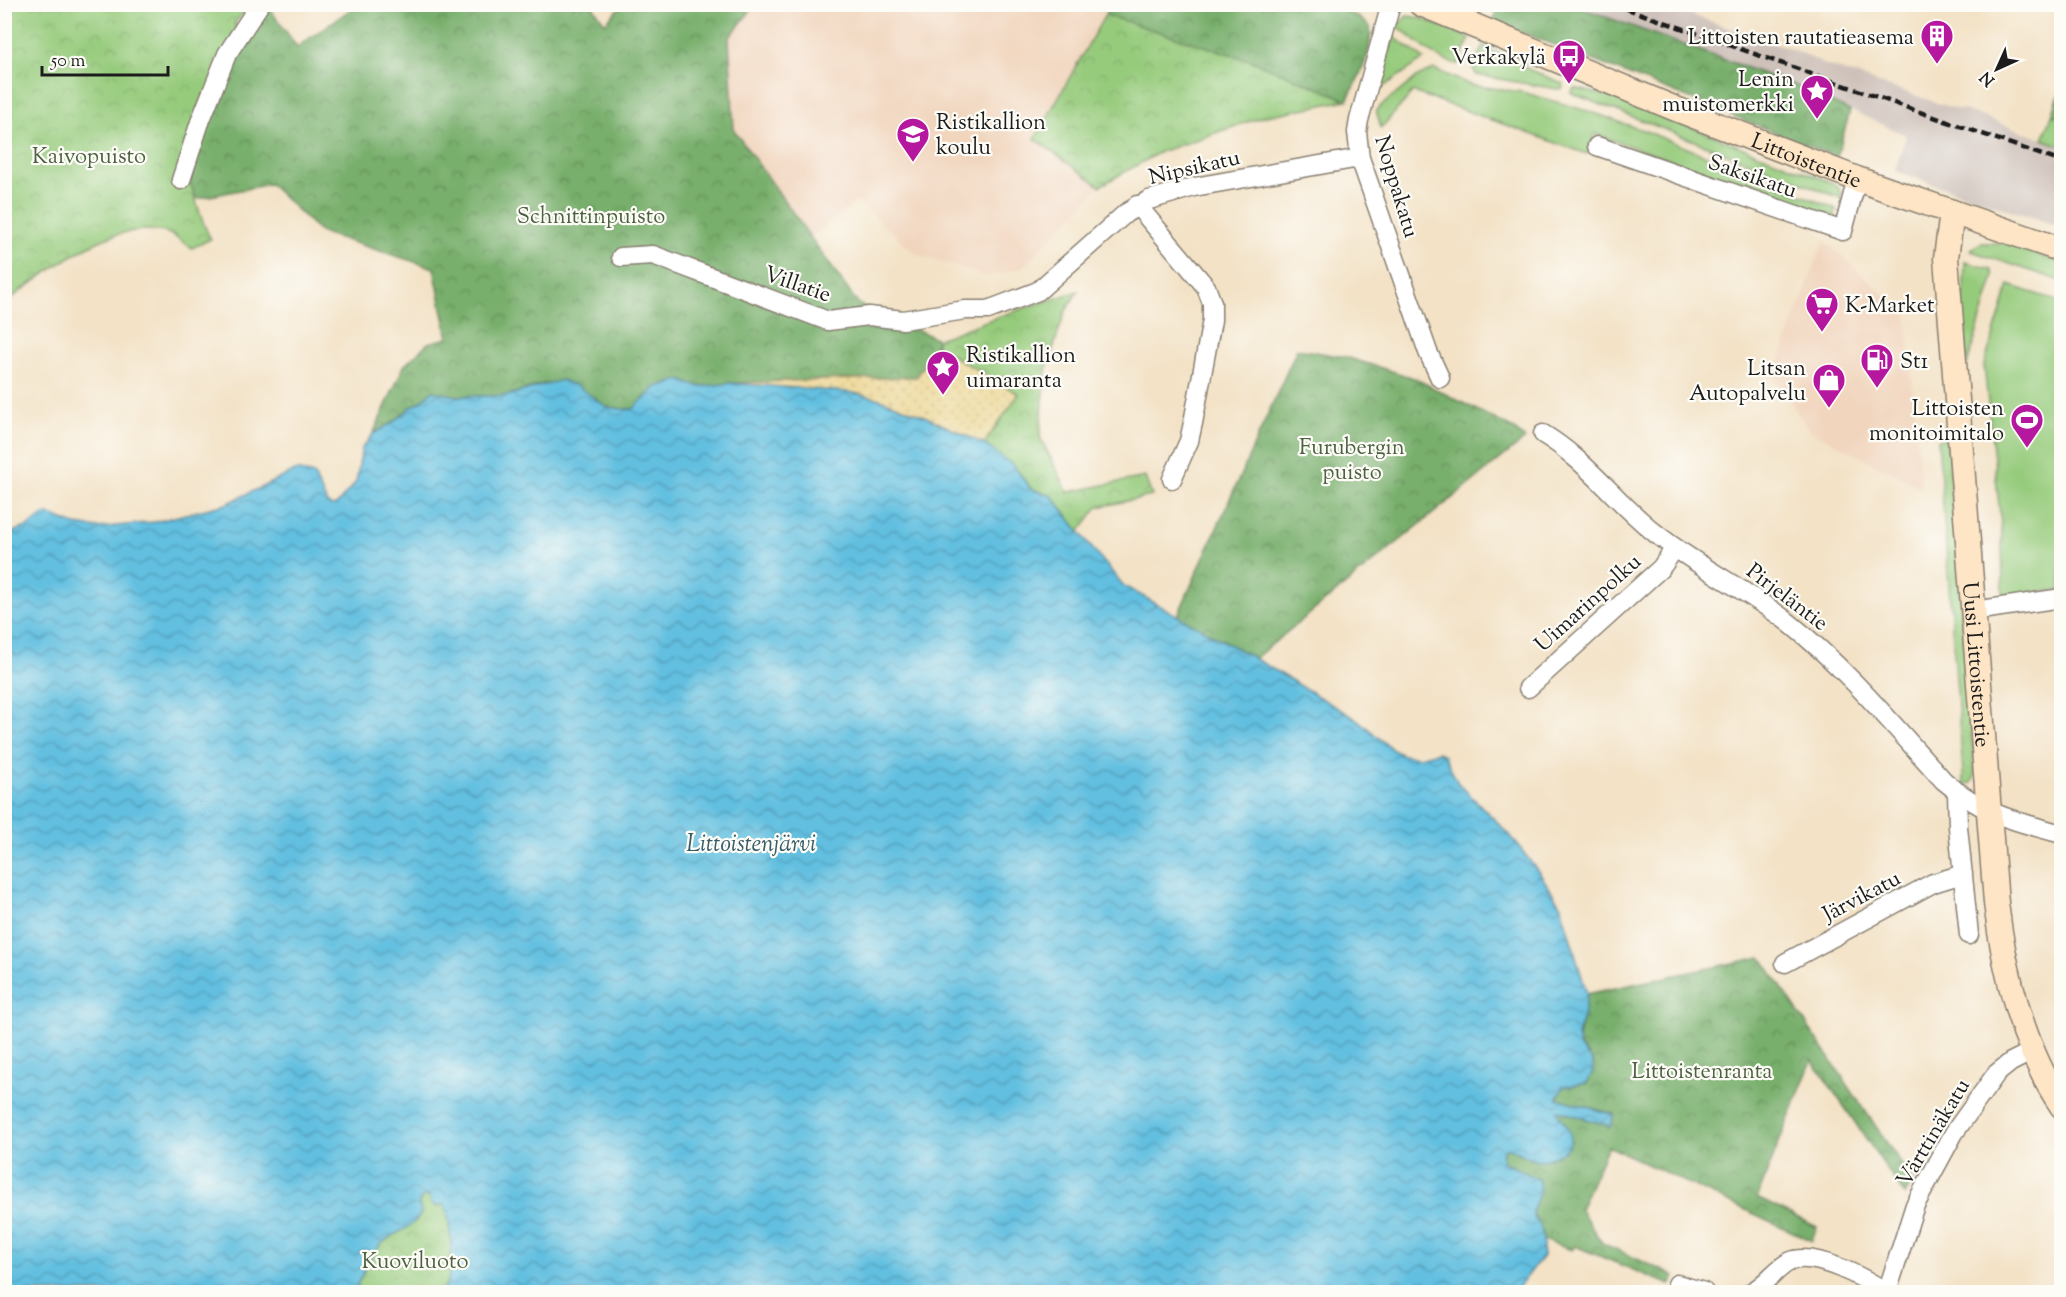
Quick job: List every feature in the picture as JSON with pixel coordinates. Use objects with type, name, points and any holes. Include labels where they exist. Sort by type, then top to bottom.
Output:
[{"type":"street","points":[[181,180],[200,122],[227,54],[260,4]]},
{"type":"street","name":"Noppakatu","points":[[1391,4],[1359,120],[1357,139],[1360,158],[1428,352],[1440,378]]},
{"type":"street","name":"Littoistentie","points":[[1421,4],[1676,109],[1857,179],[2061,250]]},
{"type":"street","name":"Saksikatu","points":[[1597,146],[1843,231],[1857,179]]},
{"type":"street","name":"Nipsikatu","points":[[965,310],[988,310],[1038,291],[1101,233],[1137,206],[1177,190],[1360,158]]},
{"type":"street","points":[[1137,206],[1200,279],[1212,303],[1212,320],[1189,441],[1172,479]]},
{"type":"street","name":"Uusi Littoistentie","points":[[1952,212],[1946,258],[2001,947],[2016,1004],[2033,1051],[2061,1106]]},
{"type":"street","name":"Villatie","points":[[621,256],[653,255],[828,321],[869,316],[903,320],[965,310]]},
{"type":"street","name":"Pirjeläntie","points":[[1543,434],[1564,448],[1643,523],[1676,548],[1766,605],[1812,642],[1849,676],[1944,781],[1957,792],[1989,812],[2006,819],[2061,834]]},
{"type":"street","name":"Uimarinpolku","points":[[1528,688],[1661,568],[1676,548]]},
{"type":"street","points":[[1974,611],[2061,598]]},
{"type":"street","points":[[1957,792],[1969,935]]},
{"type":"street","name":"Järvikatu","points":[[1785,963],[1933,883],[1963,874]]},
{"type":"street","name":"Värttinäkatu","points":[[1887,1293],[1915,1205],[1953,1133],[1996,1074],[2011,1062],[2033,1051]]},
{"type":"street","points":[[1751,1293],[1783,1266],[1800,1258],[1822,1262],[1887,1293]]},
{"type":"street","points":[[1677,1284],[1704,1293]]},
{"type":"shaded area","name":"Ristikallion koulu","points":[[755,5],[1111,5],[1035,139],[1100,186],[1022,268],[988,277],[916,254],[857,201],[811,238],[734,129],[729,38]]},
{"type":"shaded area","points":[[1573,5],[1663,5],[1804,54],[1823,64],[1958,110],[1965,110],[2061,146],[2061,227],[1895,171],[1906,135],[1794,85]]},
{"type":"shaded area","points":[[1824,240],[1907,315],[1921,488],[1809,430],[1773,377]]},
{"type":"green space","points":[[1111,4],[1331,5],[1358,17],[1370,27],[1370,46],[1364,65],[1347,100],[1252,61],[1105,15]]},
{"type":"green space","points":[[1485,4],[1480,15],[1456,5]]},
{"type":"green space","name":"Kaivopuisto","points":[[5,5],[250,5],[234,24],[247,31],[231,56],[189,180],[201,218],[211,239],[192,248],[164,232],[143,230],[122,233],[79,251],[5,303]]},
{"type":"green space","name":"Schnittinpuisto","points":[[267,5],[297,47],[357,5],[592,5],[605,23],[622,5],[755,5],[729,38],[734,130],[858,304],[938,339],[918,377],[731,383],[700,387],[680,380],[633,409],[607,407],[543,384],[505,396],[457,396],[432,391],[394,422],[373,434],[404,366],[428,343],[448,338],[434,268],[320,232],[270,184],[196,199],[189,180],[231,56]]},
{"type":"green space","points":[[1499,5],[1573,5],[1794,85],[1850,111],[1837,157],[1493,21]]},
{"type":"green space","points":[[1105,15],[1252,61],[1347,100],[1262,117],[1160,152],[1100,186],[1035,139]]},
{"type":"green space","points":[[1407,16],[1420,18],[1470,38],[1458,64],[1441,59],[1397,26]]},
{"type":"green space","points":[[1394,37],[1424,59],[1374,93]]},
{"type":"green space","points":[[1483,45],[1530,70],[1564,84],[1562,90],[1477,75],[1473,69]]},
{"type":"green space","points":[[1434,69],[1470,85],[1522,92],[1591,112],[1648,132],[1836,209],[1835,217],[1595,134],[1587,154],[1413,92],[1381,128],[1376,110],[1416,78]]},
{"type":"green space","points":[[1574,88],[1620,99],[1833,183],[1840,190],[1841,198],[1571,93]]},
{"type":"green space","points":[[2061,89],[2061,117],[2052,115]]},
{"type":"green space","points":[[2052,115],[2061,117],[2061,146],[2043,139]]},
{"type":"green space","points":[[1981,243],[2005,243],[2061,263],[2061,281],[1971,251]]},
{"type":"green space","points":[[1965,262],[1991,269],[1994,276],[1967,365],[1963,309]]},
{"type":"green space","name":"Littoisten monitoimitalo","points":[[2009,285],[2061,302],[2061,590],[2003,595],[2002,534],[1984,365]]},
{"type":"green space","points":[[1078,291],[1065,312],[1046,370],[1040,437],[1068,492],[1145,477],[1152,496],[1098,507],[1079,532],[1052,496],[1031,489],[1014,466],[984,444],[1019,394],[936,346],[938,339]]},
{"type":"green space","name":"Furubergin puisto","points":[[1297,349],[1346,357],[1414,378],[1512,428],[1525,439],[1255,658],[1177,617]]},
{"type":"green space","points":[[1947,438],[1975,775],[1972,783],[1964,785],[1938,440]]},
{"type":"green space","name":"Littoistenranta","points":[[1761,957],[1913,1181],[1905,1195],[1812,1060],[1757,1198],[1817,1227],[1812,1241],[1608,1146],[1580,1209],[1602,1243],[1675,1276],[1670,1285],[1575,1246],[1572,1250],[1543,1240],[1541,1228],[1533,1212],[1539,1189],[1538,1179],[1506,1164],[1502,1160],[1503,1150],[1508,1147],[1536,1161],[1551,1158],[1564,1122],[1557,1110],[1610,1126],[1614,1114],[1557,1099],[1563,1087],[1587,1083],[1589,1056],[1580,1046],[1578,1036],[1587,994]]},
{"type":"green space","name":"Kuoviluoto","points":[[425,1195],[444,1205],[448,1212],[451,1246],[449,1278],[442,1292],[361,1292],[357,1285],[374,1253],[386,1240],[418,1218],[421,1213],[418,1202]]},
{"type":"sand","name":"Ristikallion uimaranta","points":[[936,346],[1019,394],[984,444],[922,415],[876,398],[731,383],[917,377]]},
{"type":"water","name":"Littoistenjärvi","points":[[562,380],[577,386],[607,407],[621,409],[633,409],[656,387],[680,380],[700,387],[731,383],[849,392],[877,398],[922,415],[984,444],[1014,466],[1031,489],[1052,496],[1124,586],[1254,658],[1358,720],[1393,750],[1403,755],[1419,757],[1438,752],[1444,755],[1458,783],[1510,835],[1561,906],[1587,994],[1584,1014],[1577,1035],[1580,1048],[1593,1062],[1593,1071],[1587,1083],[1563,1087],[1557,1098],[1614,1115],[1610,1126],[1557,1110],[1571,1138],[1565,1150],[1552,1157],[1536,1161],[1508,1147],[1503,1150],[1502,1161],[1538,1179],[1539,1185],[1533,1213],[1542,1233],[1543,1256],[1515,1292],[442,1292],[448,1280],[451,1263],[449,1221],[444,1205],[434,1206],[430,1197],[425,1195],[419,1202],[421,1213],[418,1218],[386,1240],[374,1253],[357,1285],[361,1292],[5,1292],[5,544],[12,532],[27,527],[48,514],[75,525],[98,528],[154,522],[226,504],[297,470],[314,475],[327,503],[331,506],[336,505],[356,482],[362,448],[373,434],[394,422],[432,391],[457,396],[505,396]]},
{"type":"railway","points":[[1613,4],[2062,162]]},
{"type":"place","name":"Littoisten rautatieasema","points":[[1937,65]]},
{"type":"place","name":"Verkakylä","points":[[1569,85]]},
{"type":"place","name":"Lenin muistomerkki","points":[[1817,120]]},
{"type":"place","name":"Ristikallion koulu","points":[[913,163]]},
{"type":"place","name":"K-Market","points":[[1822,333]]},
{"type":"place","name":"St1","points":[[1877,389]]},
{"type":"place","name":"Ristikallion uimaranta","points":[[943,396]]},
{"type":"place","name":"Litsan Autopalvelu","points":[[1829,409]]},
{"type":"place","name":"Littoisten monitoimitalo","points":[[2027,449]]}]
